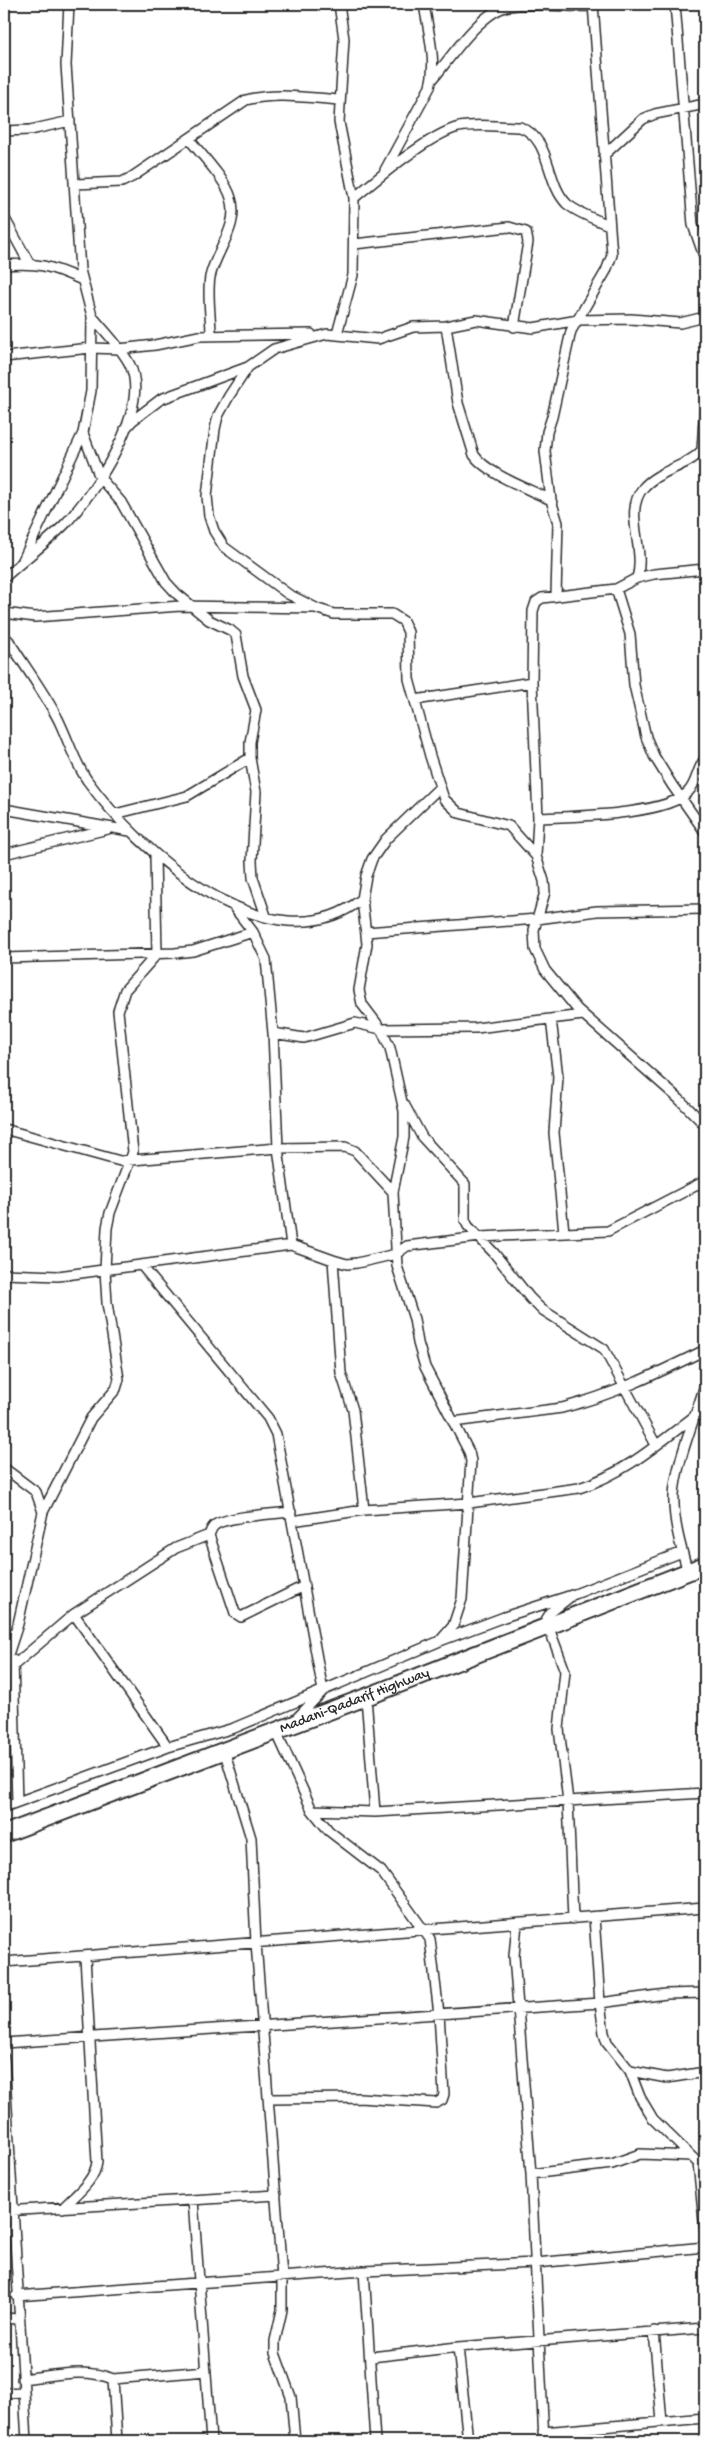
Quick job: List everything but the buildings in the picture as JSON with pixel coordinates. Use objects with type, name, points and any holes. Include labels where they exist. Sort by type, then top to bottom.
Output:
[{"type":"highway","name":"Madani-Qadarif Highway","points":[[4,1834],[366,1697],[705,1565]]},
{"type":"street","points":[[23,560],[83,433],[90,391],[92,316],[82,280],[66,65],[69,4]]},
{"type":"street","points":[[337,334],[352,275],[354,244],[354,198],[341,138],[339,100],[344,39],[339,4]]},
{"type":"street","points":[[384,172],[430,87],[432,79],[434,65],[424,4]]},
{"type":"street","points":[[675,4],[693,225],[705,259]]},
{"type":"street","points":[[432,79],[483,20],[495,11],[509,6],[594,5],[609,225],[613,243],[612,255],[606,271],[568,340],[554,410],[547,432],[545,451],[551,500],[558,523],[556,594]]},
{"type":"street","points":[[75,184],[122,182],[246,100],[260,97],[339,100]]},
{"type":"street","points":[[604,155],[643,119],[655,114],[705,104]]},
{"type":"street","points":[[4,131],[30,130],[70,121]]},
{"type":"street","points":[[354,198],[384,172],[444,132],[460,127],[520,127],[529,130],[540,142],[554,184],[566,203],[578,212],[609,225]]},
{"type":"street","points":[[189,139],[224,185],[231,196],[234,208],[232,224],[214,261],[210,280],[212,335]]},
{"type":"street","points":[[4,217],[29,263]]},
{"type":"street","points":[[354,244],[509,227],[526,232],[528,242],[514,327]]},
{"type":"street","points":[[4,265],[29,263],[58,269],[82,280]]},
{"type":"street","points":[[4,578],[66,523],[100,478],[125,429],[135,400],[135,387],[130,365],[92,316]]},
{"type":"street","points":[[4,357],[91,348],[118,349],[212,335],[337,334],[378,339],[408,328],[446,326],[476,320],[514,327],[534,328],[578,320],[631,319],[680,323],[705,317]]},
{"type":"street","points":[[446,326],[458,403],[474,455],[479,462],[489,468],[551,500]]},
{"type":"street","points":[[125,429],[132,421],[161,399],[248,367],[274,349],[327,334]]},
{"type":"street","points":[[248,367],[218,416],[208,477],[209,516],[214,531],[224,547],[288,594],[334,614],[392,614],[403,621],[408,632],[409,679],[444,799],[459,813],[509,826],[536,856]]},
{"type":"street","points":[[637,578],[641,558],[635,518],[637,497],[645,486],[702,450],[705,403]]},
{"type":"street","points":[[83,433],[100,478],[120,502],[166,582],[177,594],[209,620],[236,635],[243,676],[256,710],[251,731],[250,758],[256,792],[252,861],[253,878],[266,916]]},
{"type":"street","points":[[705,569],[662,573],[637,578],[616,589],[556,594],[542,598],[536,602],[534,611],[532,682],[538,818],[536,856],[544,881],[545,892],[533,941],[535,949],[558,987],[584,1015],[679,1099],[705,1125]]},
{"type":"street","points":[[616,589],[630,634],[634,685],[640,719],[654,756],[705,832]]},
{"type":"street","points":[[4,613],[36,617],[63,617],[195,607],[318,608]]},
{"type":"street","points":[[4,636],[57,717],[74,759],[87,780],[130,831],[155,856],[185,878],[233,906],[266,916],[294,921],[320,920],[339,914],[362,899]]},
{"type":"street","points":[[415,700],[532,682]]},
{"type":"street","points":[[115,814],[187,796],[250,758]]},
{"type":"street","points":[[538,818],[630,812],[681,798],[690,791],[700,765],[705,759]]},
{"type":"street","points":[[440,787],[381,846],[372,859],[366,876],[362,899],[368,944],[359,990],[362,1004],[381,1029],[390,1048],[405,1124],[393,1192],[399,1276],[414,1319],[425,1367],[471,1461],[462,1599],[453,1626],[440,1641]]},
{"type":"street","points":[[4,809],[130,831]]},
{"type":"street","points":[[4,854],[111,828]]},
{"type":"street","points":[[4,1667],[13,1642],[43,1512],[90,1418],[116,1389],[119,1379],[109,1322],[105,1270],[107,1228],[110,1213],[131,1161],[132,1142],[118,1011],[125,990],[156,954],[155,856]]},
{"type":"street","points":[[233,906],[253,932],[266,959],[273,1033],[278,1148],[291,1245]]},
{"type":"street","points":[[366,932],[537,919],[623,910],[705,909]]},
{"type":"street","points":[[4,958],[156,954],[193,950],[253,932]]},
{"type":"street","points":[[273,1033],[304,1038],[355,1023],[381,1029],[476,1028],[584,1015]]},
{"type":"street","points":[[550,1019],[558,1077],[554,1133],[564,1232]]},
{"type":"street","points":[[401,1100],[422,1136],[466,1184],[466,1220],[541,1309],[604,1349],[627,1387],[656,1445]]},
{"type":"street","points":[[4,1129],[110,1159],[131,1161],[278,1148],[345,1147],[355,1152],[393,1192]]},
{"type":"street","points":[[4,1274],[58,1276],[291,1245],[333,1260],[347,1264],[357,1264],[396,1254],[407,1246],[480,1237],[608,1231],[649,1208],[705,1181]]},
{"type":"street","points":[[333,1260],[340,1364],[352,1410],[364,1510]]},
{"type":"street","points":[[141,1265],[268,1418],[278,1446],[323,1691]]},
{"type":"street","points":[[453,1422],[562,1408],[627,1387],[705,1350]]},
{"type":"street","points":[[688,1572],[682,1552],[674,1506],[674,1494],[677,1473],[705,1384]]},
{"type":"street","points":[[292,1521],[364,1510],[469,1504],[579,1488],[596,1482],[632,1464],[696,1415]]},
{"type":"street","points":[[4,1468],[36,1492],[43,1512]]},
{"type":"street","points":[[291,1512],[228,1520],[216,1524],[209,1535],[235,1613],[241,1617],[304,1586]]},
{"type":"street","points":[[14,1666],[74,1614],[176,1548],[209,1535]]},
{"type":"street","points":[[4,1807],[168,1748],[234,1728],[440,1641],[504,1617],[575,1594],[682,1552]]},
{"type":"street","points":[[574,1919],[568,1801],[559,1729],[565,1671],[547,1626],[548,1616],[575,1594]]},
{"type":"street","points":[[74,1614],[168,1748]]},
{"type":"street","points":[[13,1642],[17,1802]]},
{"type":"street","points":[[292,1725],[323,1691]]},
{"type":"street","points":[[366,1697],[375,1812]]},
{"type":"street","points":[[270,2099],[360,2098],[436,2103],[442,2100],[444,2094],[433,1945],[381,1871],[330,1831],[312,1810],[276,1731]]},
{"type":"street","points":[[224,1750],[252,1838],[256,1943],[270,2099],[282,2277],[282,2310],[275,2341],[275,2353],[291,2397],[295,2441]]},
{"type":"street","points":[[312,1810],[375,1812],[705,1792]]},
{"type":"street","points":[[4,1962],[705,1908]]},
{"type":"street","points":[[594,1917],[600,2003],[607,2042],[630,2072],[640,2097],[653,2119],[699,2166],[705,2231]]},
{"type":"street","points":[[517,1923],[514,1944],[531,2174],[544,2436],[705,2418]]},
{"type":"street","points":[[63,2208],[96,2170],[85,1957]]},
{"type":"street","points":[[4,2043],[518,2009],[600,2003],[666,1994],[705,1993]]},
{"type":"street","points":[[4,2058],[8,2211],[27,2441]]},
{"type":"street","points":[[630,2072],[667,2078],[705,2072]]},
{"type":"street","points":[[531,2174],[612,2164],[640,2154],[691,2156]]},
{"type":"street","points":[[8,2211],[276,2195]]},
{"type":"street","points":[[193,2200],[211,2441]]},
{"type":"street","points":[[16,2296],[364,2271],[536,2263],[705,2247]]},
{"type":"street","points":[[364,2271],[375,2441]]},
{"type":"street","points":[[4,2318],[18,2319]]},
{"type":"street","points":[[371,2356],[540,2340],[705,2328]]},
{"type":"street","points":[[654,2332],[662,2422]]},
{"type":"street","points":[[447,2441],[468,2440],[458,2348]]},
{"type":"street","points":[[22,2379],[78,2373],[104,2375],[114,2379],[206,2371]]},
{"type":"street","points":[[114,2379],[117,2441]]},
{"type":"street","points":[[4,2393],[23,2392]]}]
